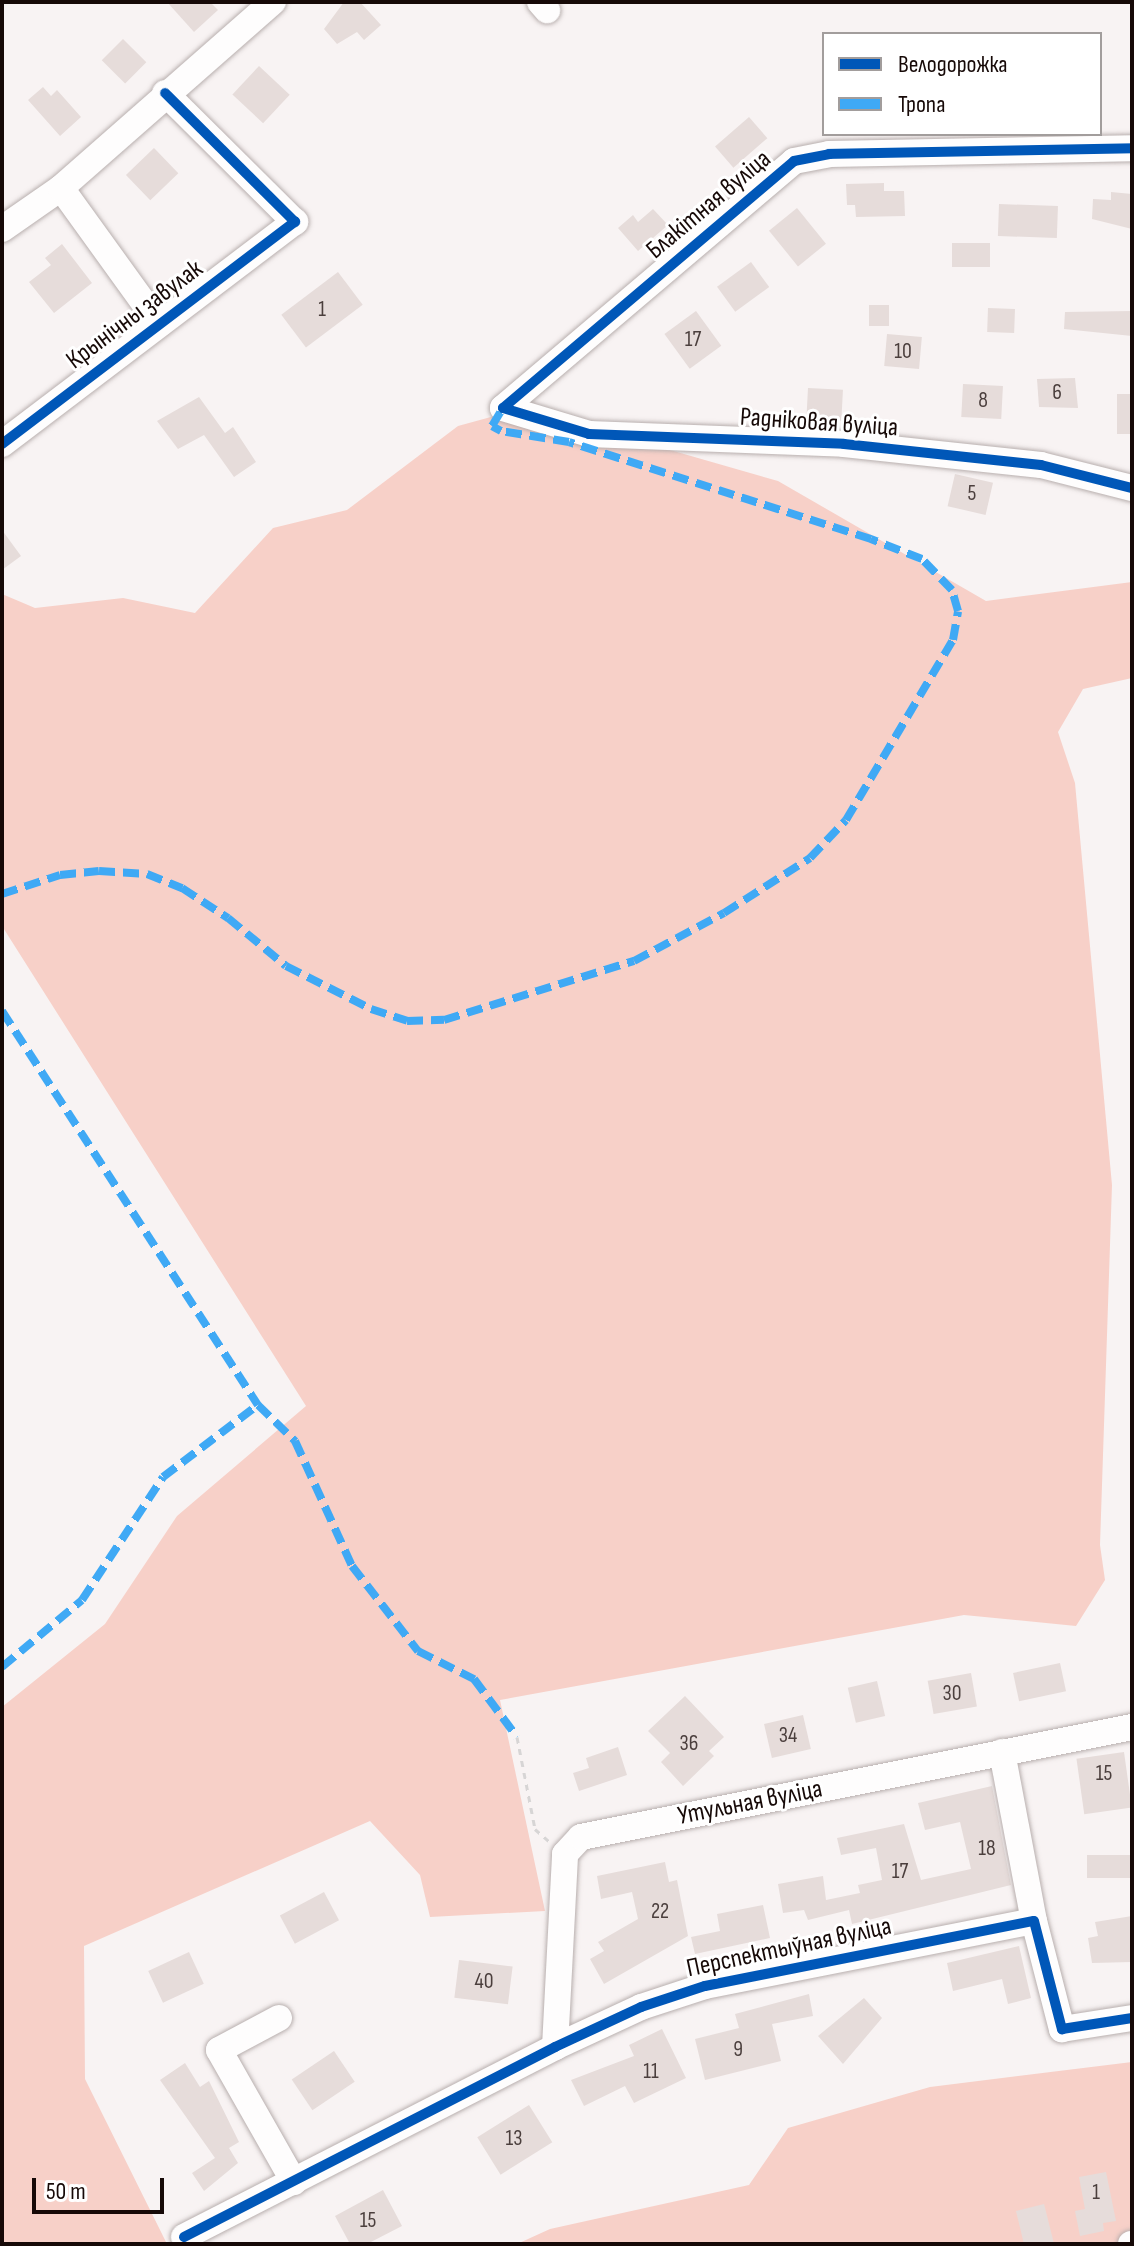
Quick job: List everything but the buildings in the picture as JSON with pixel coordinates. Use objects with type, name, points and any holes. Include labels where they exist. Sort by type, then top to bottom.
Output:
[{"type":"street","points":[[2,229],[61,188],[165,93],[273,2]]},
{"type":"street","name":"Крынічны завулак","points":[[2,444],[295,222],[165,93]]},
{"type":"street","name":"Блакітная вуліца","points":[[503,408],[794,161],[829,154],[1132,148]]},
{"type":"street","points":[[61,188],[159,324]]},
{"type":"street","name":"Радніковая вуліца","points":[[503,408],[589,434],[844,444],[1041,465],[1132,488]]},
{"type":"street","name":"Утульная вуліца","points":[[565,1854],[581,1837],[594,1834],[1132,1727]]},
{"type":"street","points":[[1002,1752],[1034,1921],[1062,2029],[1132,2018]]},
{"type":"street","points":[[555,2047],[565,1854]]},
{"type":"street","name":"Перспектыўная вуліца","points":[[184,2237],[555,2047],[641,2007],[705,1986],[1034,1921]]},
{"type":"street","points":[[279,2018],[219,2050],[294,2182]]},
{"type":"path","points":[[517,1737],[535,1829],[565,1854]]},
{"type":"shaded area","points":[[524,408],[778,481],[986,601],[1132,582],[1132,678],[1083,689],[1058,732],[1075,783],[1112,1185],[1100,1545],[1105,1580],[1076,1626],[964,1615],[500,1700],[545,1911],[430,1917],[420,1875],[370,1821],[84,1946],[85,2079],[167,2244],[2,2244],[2,1707],[105,1624],[177,1516],[306,1406],[2,926],[2,594],[35,608],[123,598],[195,613],[273,528],[347,510],[458,426]]},
{"type":"shaded area","points":[[1132,2062],[1132,2244],[517,2244],[550,2229],[749,2185],[788,2128],[930,2087]]},
{"type":"marked path","points":[[2,894],[60,875],[99,871],[147,874],[182,888],[228,918],[286,966],[371,1009],[407,1021],[444,1020],[634,961],[724,913],[810,858],[846,820],[953,640],[958,611],[952,590],[922,559],[871,539],[569,442],[501,431],[492,426],[503,408]]},
{"type":"marked path","points":[[2,1011],[258,1405],[295,1441],[352,1566],[418,1651],[474,1679],[517,1737]]},
{"type":"marked path","points":[[2,1667],[82,1600],[163,1477],[258,1405]]},
{"type":"cycle path","points":[[2,444],[295,222],[165,93]]},
{"type":"cycle path","points":[[503,408],[794,161],[829,154],[1132,148]]},
{"type":"cycle path","points":[[503,408],[589,434],[844,444],[1041,465],[1132,488]]},
{"type":"cycle path","points":[[184,2237],[555,2047],[641,2007],[705,1986],[1034,1921],[1062,2029],[1132,2018]]}]
